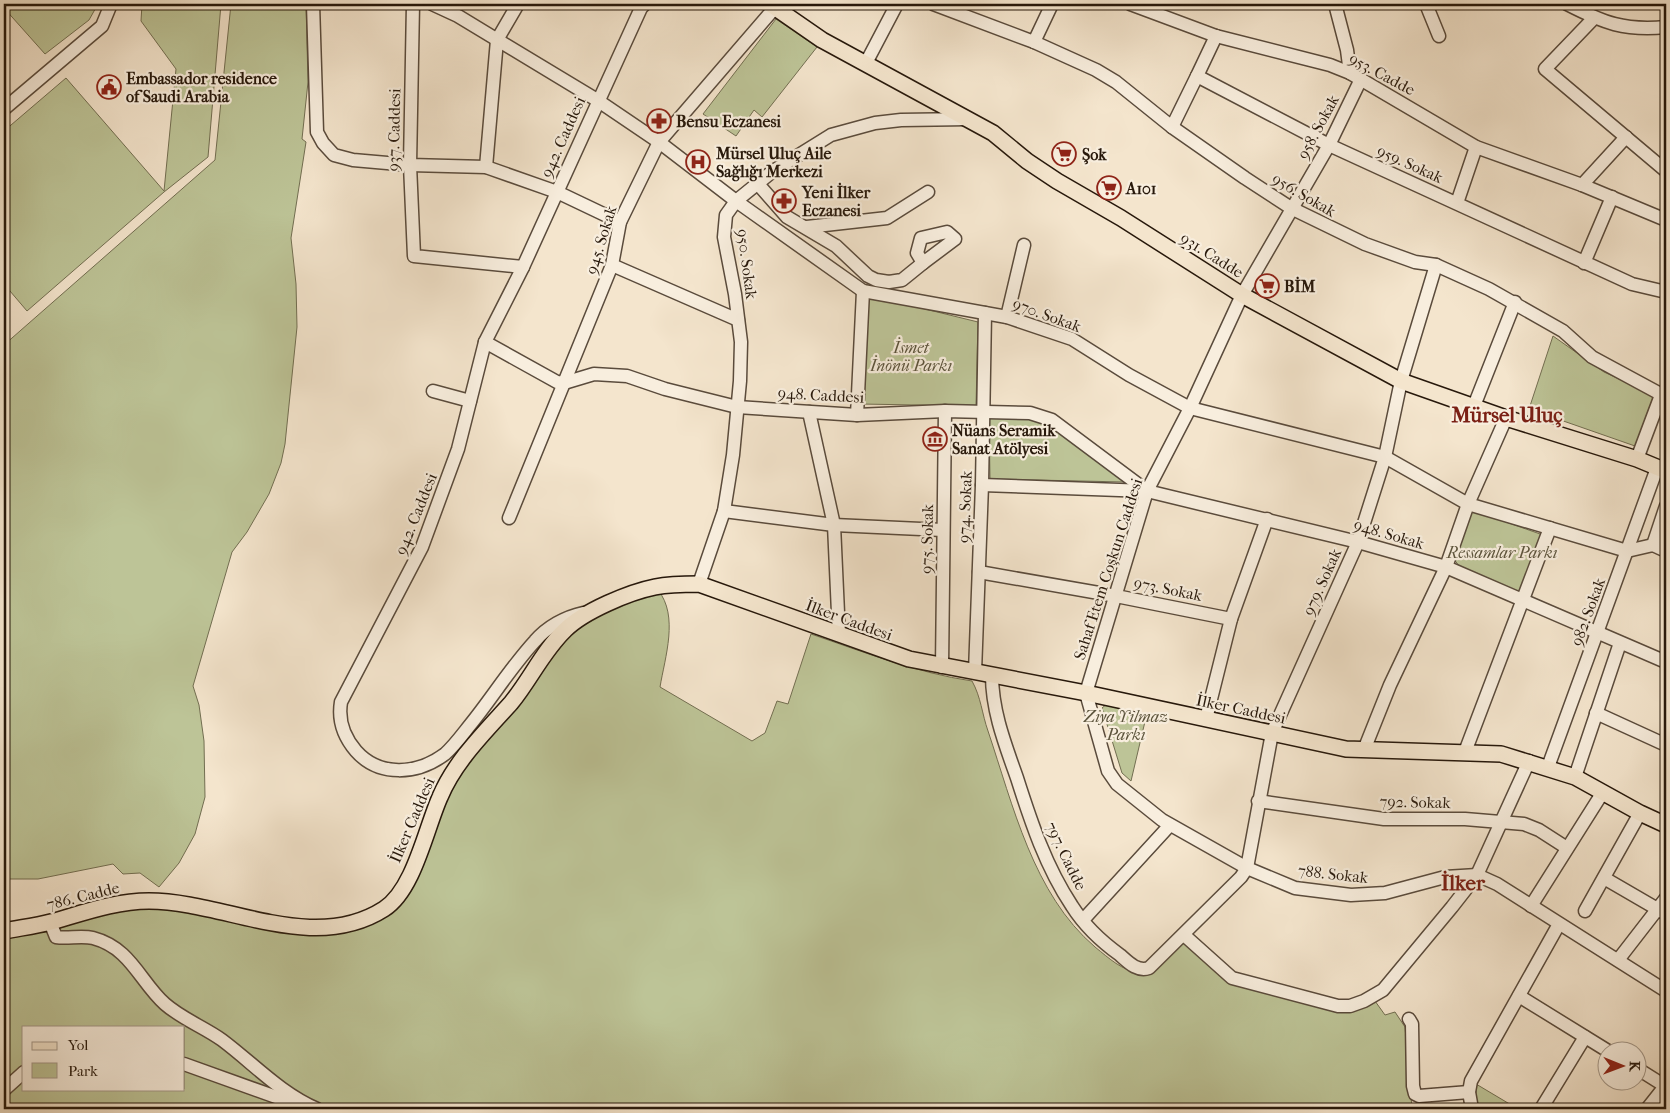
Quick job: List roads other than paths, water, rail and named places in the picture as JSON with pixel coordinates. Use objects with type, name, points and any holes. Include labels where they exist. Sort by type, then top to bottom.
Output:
[{"type":"main road","name":"931. Cadde","points":[[774,5],[822,40],[993,133],[1027,161],[1057,181],[1121,218],[1242,295],[1401,380],[1506,418],[1637,459],[1662,469]]},
{"type":"main road","name":"İlker Caddesi","points":[[172,903],[307,927],[347,923],[383,909],[391,903],[406,882],[439,797],[452,773],[521,690],[553,644],[566,629],[587,612],[654,587],[699,584],[909,659],[942,667],[1086,693],[1332,747],[1364,750],[1501,754],[1529,761],[1575,777],[1640,814],[1666,824]]},
{"type":"main road","name":"786. Cadde","points":[[4,931],[50,922],[90,909],[117,904],[149,901],[172,903]]},
{"type":"street","points":[[4,109],[102,26],[111,4]]},
{"type":"street","points":[[313,4],[316,132],[323,144],[334,155],[353,160],[410,165],[486,168],[557,192],[620,222]]},
{"type":"street","name":"937. Caddesi","points":[[413,4],[410,165],[414,256],[523,267]]},
{"type":"street","name":"970. Sokak","points":[[432,4],[497,40],[597,100],[659,142],[736,201],[863,291],[1007,317],[1072,338],[1129,375],[1190,408],[1385,457],[1468,504]]},
{"type":"street","points":[[486,168],[497,40],[518,4]]},
{"type":"street","points":[[866,63],[897,4]]},
{"type":"street","name":"956. Sokak","points":[[933,4],[1034,42],[1116,82],[1172,127],[1291,208],[1364,244],[1415,262],[1436,265],[1515,302],[1563,331],[1592,357],[1664,396]]},
{"type":"street","points":[[1034,42],[1052,4]]},
{"type":"street","name":"953. Cadde","points":[[1130,4],[1216,36],[1330,65],[1355,76],[1476,147],[1582,185],[1666,220]]},
{"type":"street","points":[[1335,4],[1355,76]]},
{"type":"street","points":[[1426,4],[1439,36]]},
{"type":"street","points":[[1567,4],[1594,18],[1624,28],[1666,27]]},
{"type":"street","name":"942. Caddesi","points":[[587,612],[560,622],[535,640],[460,737],[439,757],[405,770],[382,770],[362,758],[352,747],[341,723],[341,702],[422,547],[458,449],[485,342],[523,267],[640,5]]},
{"type":"street","name":"945. Sokak","points":[[509,518],[612,265],[620,222],[659,142],[774,5]]},
{"type":"street","points":[[1594,18],[1544,69],[1666,171]]},
{"type":"street","points":[[1172,127],[1216,36]]},
{"type":"street","name":"959. Sokak","points":[[1197,76],[1329,145],[1584,263],[1632,284],[1666,292]]},
{"type":"street","name":"958. Sokak","points":[[1242,295],[1329,145],[1355,76]]},
{"type":"street","name":"950. Sokak","points":[[699,584],[724,511],[733,455],[737,407],[741,342],[724,237],[726,215],[736,201],[773,171],[842,130],[901,120],[969,119]]},
{"type":"street","points":[[1582,185],[1626,137]]},
{"type":"street","points":[[1457,203],[1476,147]]},
{"type":"street","points":[[758,184],[787,217],[807,227],[836,246],[868,276],[876,280],[889,282],[902,280],[924,263]]},
{"type":"street","points":[[807,227],[887,218],[928,192]]},
{"type":"street","points":[[1584,263],[1612,197]]},
{"type":"street","points":[[1007,317],[1024,245]]},
{"type":"street","points":[[612,265],[738,320]]},
{"type":"street","name":"979. Sokak","points":[[1246,868],[1272,733],[1358,542],[1385,457],[1401,380],[1436,265]]},
{"type":"street","points":[[857,415],[863,291]]},
{"type":"street","name":"Sahaf Etem Coşkun Caddesi","points":[[1086,693],[1147,490],[1190,408],[1242,295]]},
{"type":"street","points":[[1474,406],[1515,302]]},
{"type":"street","name":"974. Sokak","points":[[975,672],[982,485],[985,313]]},
{"type":"street","points":[[485,342],[556,382],[564,383]]},
{"type":"street","name":"948. Caddesi","points":[[564,383],[594,374],[627,376],[665,389],[737,407],[809,412],[857,415],[945,411],[1030,413],[1052,420],[1147,490]]},
{"type":"street","points":[[433,391],[470,401]]},
{"type":"street","points":[[1637,459],[1664,396]]},
{"type":"street","name":"975. Sokak","points":[[942,667],[945,411]]},
{"type":"street","points":[[809,412],[834,525],[839,635]]},
{"type":"street","points":[[1364,750],[1390,686],[1446,567],[1468,504],[1506,418]]},
{"type":"street","name":"982. Sokak","points":[[1548,767],[1627,551],[1662,469]]},
{"type":"street","points":[[982,485],[1147,490]]},
{"type":"street","name":"948. Sokak","points":[[1147,490],[1358,542],[1446,567],[1666,662]]},
{"type":"street","points":[[1468,504],[1627,551],[1653,545],[1666,551]]},
{"type":"street","points":[[1653,545],[1666,506]]},
{"type":"street","points":[[724,511],[834,525],[943,530]]},
{"type":"street","points":[[1206,719],[1231,619],[1267,519]]},
{"type":"street","points":[[1465,752],[1550,528]]},
{"type":"street","name":"973. Sokak","points":[[979,572],[1116,596],[1231,619]]},
{"type":"street","points":[[1575,777],[1620,643]]},
{"type":"street","name":"797. Cadde","points":[[992,675],[992,694],[997,720],[1034,830],[1057,881],[1073,908],[1114,950],[1137,968],[1144,970],[1154,964],[1184,935]]},
{"type":"street","name":"788. Sokak","points":[[1086,693],[1108,771],[1124,791],[1170,825],[1246,868],[1295,888],[1351,895],[1385,893],[1438,878],[1477,875],[1497,884],[1666,991]]},
{"type":"street","points":[[1596,713],[1666,745]]},
{"type":"street","points":[[1246,868],[1241,878],[1184,935],[1232,978],[1326,1004],[1350,1006],[1374,997],[1383,990],[1477,875],[1529,761]]},
{"type":"street","points":[[1531,906],[1603,792]]},
{"type":"street","name":"792. Sokak","points":[[1258,801],[1384,819],[1502,821],[1524,824],[1539,830],[1567,848]]},
{"type":"street","points":[[1585,911],[1640,814]]},
{"type":"street","points":[[1083,920],[1170,825]]},
{"type":"street","points":[[1604,878],[1662,911]]},
{"type":"street","points":[[1618,960],[1662,911],[1666,898]]},
{"type":"street","points":[[50,922],[56,937],[94,938],[125,956],[140,971],[154,992],[177,1014],[220,1038],[287,1093],[317,1109]]},
{"type":"street","points":[[1472,1109],[1468,1092],[1471,1081],[1560,924]]},
{"type":"street","points":[[1519,996],[1598,1045]]},
{"type":"street","points":[[1409,1019],[1412,1024],[1412,1079],[1415,1094],[1420,1096],[1468,1092]]},
{"type":"street","points":[[1542,1109],[1585,1037]]},
{"type":"street","points":[[185,1064],[312,1109]]},
{"type":"street","points":[[4,1090],[22,1074]]},
{"type":"street","points":[[1647,1109],[1666,1086],[1648,1075]]},
{"type":"place","name":"Embassador residence of Saudi Arabia","points":[[109,87]]},
{"type":"place","name":"Bensu Eczanesi","points":[[659,121]]},
{"type":"place","name":"Şok","points":[[1064,154]]},
{"type":"place","name":"Mürsel Uluç Aile Sağlığı Merkezi","points":[[698,162]]},
{"type":"place","name":"A101","points":[[1109,188]]},
{"type":"place","name":"Yeni İlker Eczanesi","points":[[784,201]]},
{"type":"place","name":"BİM","points":[[1267,286]]},
{"type":"place","name":"Nüans Seramik Sanat Atölyesi","points":[[935,439]]},
{"type":"district","name":"Mürsel Uluç","points":[[1507,415]]},
{"type":"district","name":"İlker","points":[[1463,883]]},
{"type":"park label","name":"İsmet İnönü Parkı","points":[[911,356]]},
{"type":"park label","name":"Ressamlar Parkı","points":[[1502,552]]},
{"type":"park label","name":"Ziya Yılmaz Parkı","points":[[1126,725]]}]
